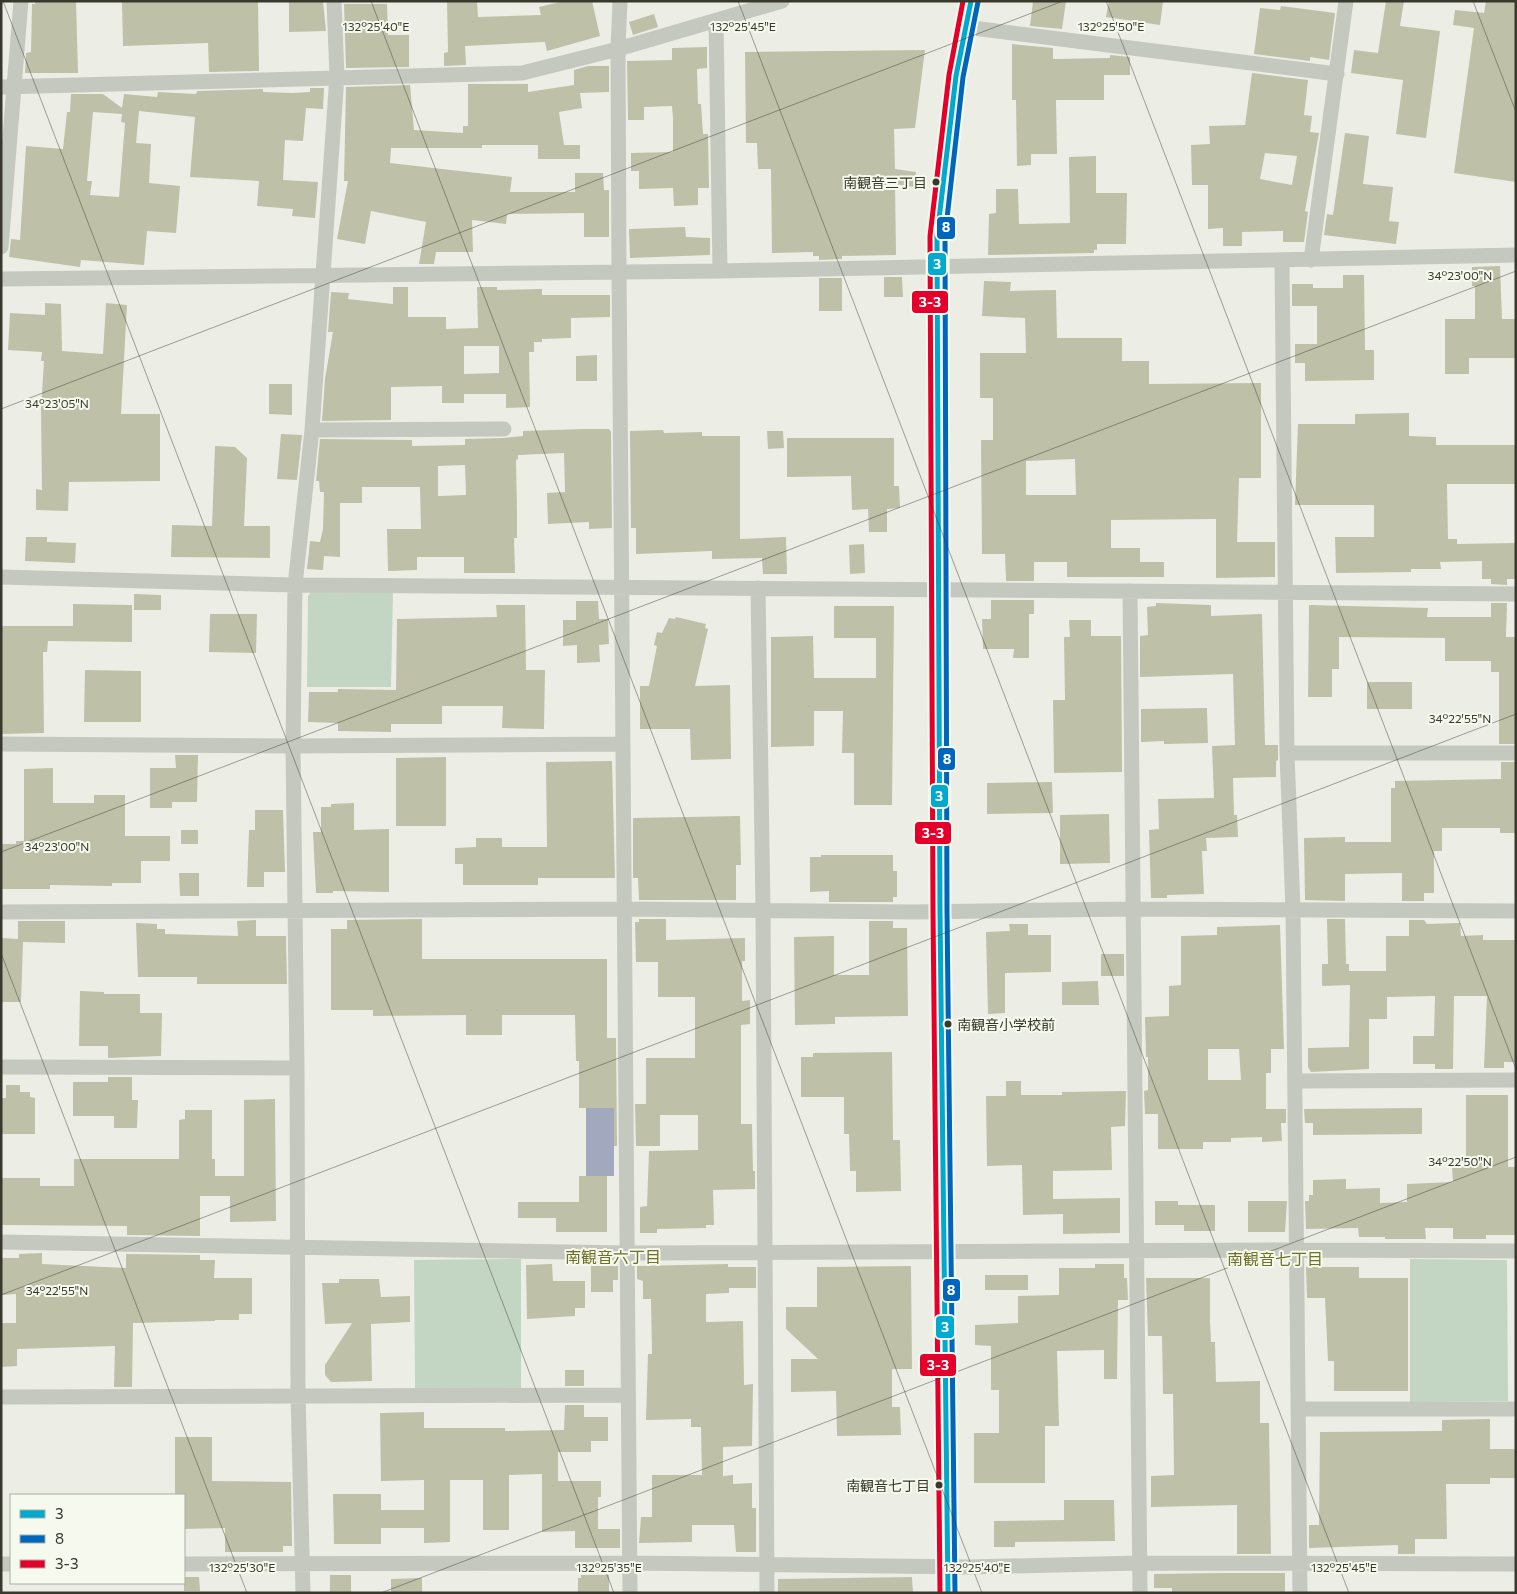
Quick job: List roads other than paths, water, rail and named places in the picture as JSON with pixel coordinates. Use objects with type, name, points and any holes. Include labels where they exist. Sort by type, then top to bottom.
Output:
[{"type":"main road","points":[[948,1593],[940,911],[937,267],[940,196],[965,27],[971,1]]},
{"type":"street","points":[[1,247],[8,87],[21,1]]},
{"type":"street","points":[[303,1593],[298,1394],[296,910],[293,746],[295,585],[312,430],[337,76],[334,1]]},
{"type":"street","points":[[620,1],[618,49],[623,908],[630,1593]]},
{"type":"street","points":[[8,87],[337,76],[522,73],[716,22],[782,1]]},
{"type":"street","points":[[1311,260],[1346,1]]},
{"type":"street","points":[[716,22],[720,271]]},
{"type":"street","points":[[965,27],[1337,74]]},
{"type":"street","points":[[1,279],[323,276],[619,270],[720,271],[1516,255]]},
{"type":"street","points":[[1282,261],[1287,753],[1293,910],[1300,1593]]},
{"type":"street","points":[[312,430],[504,429]]},
{"type":"street","points":[[1,577],[295,585],[1130,591],[1285,594],[1516,594]]},
{"type":"street","points":[[758,588],[763,910],[768,1593]]},
{"type":"street","points":[[1130,591],[1140,1593]]},
{"type":"street","points":[[1,744],[293,746],[623,744]]},
{"type":"street","points":[[1287,753],[1516,753]]},
{"type":"street","points":[[1,912],[623,908],[940,911],[1132,909],[1516,910]]},
{"type":"street","points":[[1,1067],[297,1068]]},
{"type":"street","points":[[1295,1081],[1516,1080]]},
{"type":"street","points":[[1,1242],[627,1253],[1516,1251]]},
{"type":"street","points":[[1,1397],[298,1394],[627,1395]]},
{"type":"street","points":[[1299,1408],[1516,1409]]},
{"type":"street","points":[[185,1564],[630,1563],[948,1566],[1139,1563],[1300,1565],[1516,1564]]},
{"type":"water","points":[[586,1108],[614,1108],[614,1176],[586,1176]]},
{"type":"place","name":"南観音三丁目","points":[[936,182]]},
{"type":"place","name":"南観音小学校前","points":[[948,1024]]},
{"type":"place","name":"南観音七丁目","points":[[939,1485]]},
{"type":"district","name":"南観音六丁目","points":[[613,1256]]},
{"type":"district","name":"南観音七丁目","points":[[1275,1258]]}]
